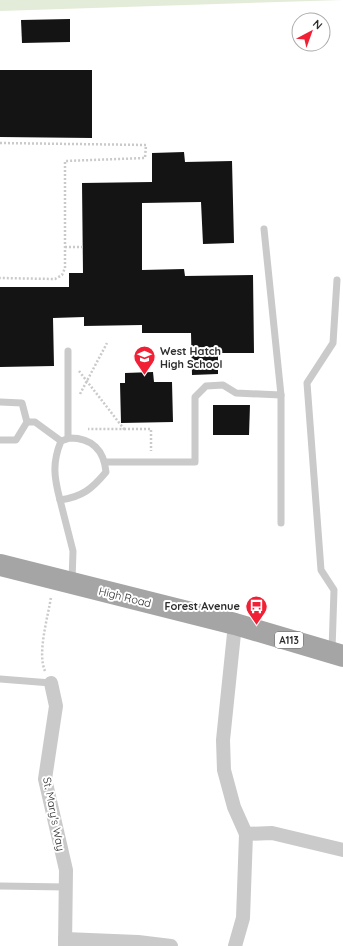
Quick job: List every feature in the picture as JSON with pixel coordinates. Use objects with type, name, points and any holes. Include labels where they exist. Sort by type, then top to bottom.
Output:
[{"type":"main road","name":"High Road","points":[[0,565],[235,624],[338,654]]},
{"type":"street","points":[[235,624],[223,740],[224,770],[234,807],[246,834],[243,918],[235,946]]},
{"type":"street","name":"St. Mary's Way","points":[[51,683],[56,706],[45,779],[66,870],[65,943]]},
{"type":"street","points":[[246,834],[272,833],[343,850]]},
{"type":"street","points":[[65,943],[138,942],[171,946]]},
{"type":"lane","points":[[264,229],[281,395],[281,523]]},
{"type":"lane","points":[[337,280],[332,343],[307,383],[321,570],[334,590],[338,654]]},
{"type":"lane","points":[[63,581],[73,551],[54,472],[58,450],[65,439],[68,428],[68,354]]},
{"type":"lane","points":[[105,462],[195,462],[195,398],[206,386],[223,385],[236,393],[281,395]]},
{"type":"lane","points":[[0,402],[22,403],[27,422],[16,440],[0,440]]},
{"type":"lane","points":[[27,422],[35,422],[65,439],[78,438],[87,440],[101,452],[105,462],[106,472],[99,481],[83,494],[74,498],[60,500]]},
{"type":"lane","points":[[0,679],[51,683]]},
{"type":"lane","points":[[0,886],[66,887]]},
{"type":"path","points":[[0,143],[146,145],[145,158],[65,161],[65,268],[62,274],[54,279],[0,278]]},
{"type":"path","points":[[65,247],[83,247]]},
{"type":"path","points":[[68,421],[86,380],[108,343]]},
{"type":"path","points":[[68,354],[124,429]]},
{"type":"path","points":[[68,428],[152,429],[150,462]]},
{"type":"path","points":[[51,683],[42,665],[43,644],[63,581]]},
{"type":"green space","points":[[0,0],[343,0],[0,11]]},
{"type":"building","points":[[70,19],[70,42],[22,43],[21,20]]},
{"type":"building","points":[[0,70],[92,70],[92,138],[0,137]]},
{"type":"building","points":[[184,152],[185,162],[232,161],[234,243],[203,244],[201,202],[142,203],[142,270],[184,269],[185,276],[253,275],[254,353],[218,353],[218,374],[192,375],[191,333],[142,333],[142,325],[84,326],[84,317],[53,318],[54,366],[0,367],[0,287],[69,287],[69,273],[83,273],[82,183],[152,182],[152,153]]},
{"type":"building","points":[[153,372],[154,382],[172,382],[173,422],[121,423],[120,383],[125,383],[125,373]]},
{"type":"building","points":[[213,405],[250,405],[249,435],[213,435]]},
{"type":"place","name":"West Hatch High School","points":[[145,376]]},
{"type":"place","name":"Forest Avenue","points":[[256,626]]}]
